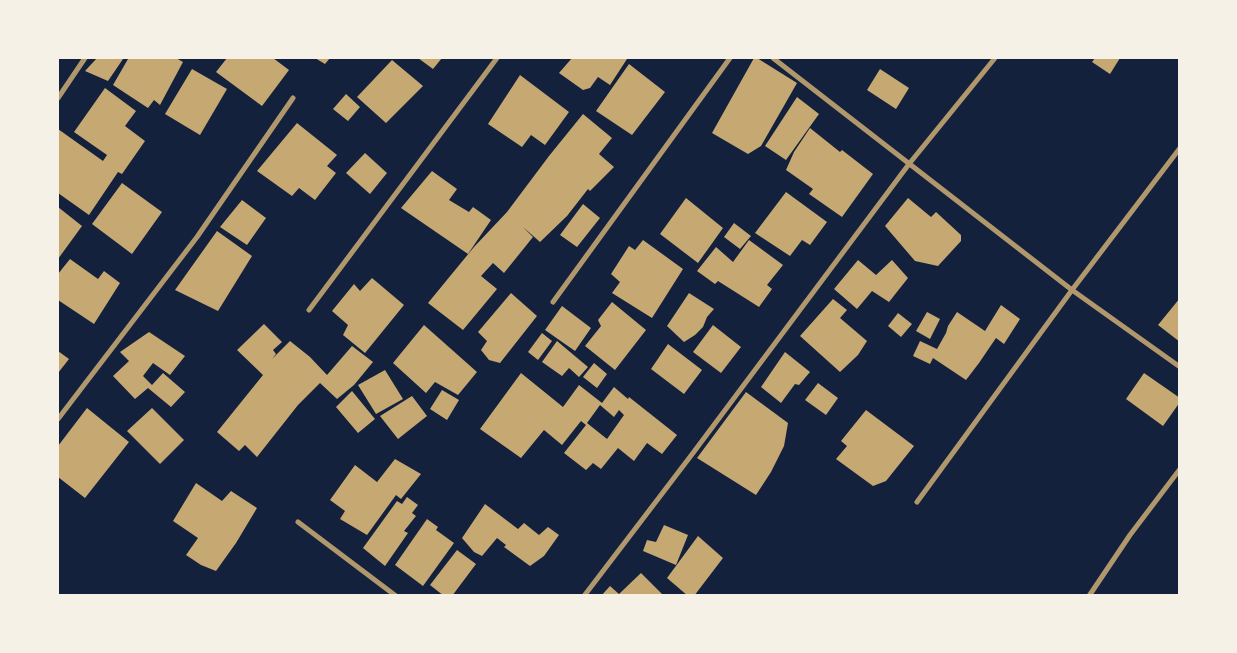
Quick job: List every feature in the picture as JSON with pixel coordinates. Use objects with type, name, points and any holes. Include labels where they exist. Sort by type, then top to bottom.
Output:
[{"type":"street","points":[[58,98],[85,58]]},
{"type":"street","points":[[309,310],[496,58]]},
{"type":"street","points":[[553,302],[730,58]]},
{"type":"street","points":[[773,58],[1072,290],[1180,367]]},
{"type":"street","points":[[584,596],[909,164],[994,58]]},
{"type":"street","points":[[58,418],[197,237],[293,98]]},
{"type":"street","points":[[917,502],[1072,290],[1180,148]]},
{"type":"street","points":[[1089,596],[1130,535],[1180,469]]},
{"type":"street","points":[[298,522],[396,596]]},
{"type":"building","points":[[97,58],[123,59],[108,81],[85,71]]},
{"type":"building","points":[[124,58],[176,58],[183,62],[160,105],[154,100],[148,108],[113,85],[128,59]]},
{"type":"building","points":[[227,58],[273,58],[289,70],[262,106],[216,72]]},
{"type":"building","points":[[315,58],[330,58],[325,64]]},
{"type":"building","points":[[418,58],[442,58],[433,69]]},
{"type":"building","points":[[572,58],[627,59],[610,85],[598,77],[590,88],[583,90],[559,73]]},
{"type":"building","points":[[754,58],[757,58],[797,83],[761,146],[748,154],[712,133]]},
{"type":"building","points":[[1095,58],[1120,58],[1110,74],[1092,62]]},
{"type":"building","points":[[392,60],[423,86],[386,123],[357,97]]},
{"type":"building","points":[[629,64],[665,92],[632,135],[596,111]]},
{"type":"building","points":[[192,69],[227,89],[200,135],[165,114]]},
{"type":"building","points":[[880,69],[909,88],[896,109],[867,90]]},
{"type":"building","points":[[520,75],[569,112],[545,145],[531,135],[522,147],[488,124]]},
{"type":"building","points":[[105,88],[136,111],[125,126],[145,141],[122,174],[118,172],[89,215],[58,193],[58,129],[103,161],[107,155],[74,132]]},
{"type":"building","points":[[346,94],[360,107],[348,121],[333,109]]},
{"type":"building","points":[[797,97],[819,114],[786,160],[765,146]]},
{"type":"building","points":[[583,114],[612,138],[599,154],[614,167],[590,191],[588,189],[567,216],[540,242],[523,227],[533,237],[504,273],[493,263],[481,276],[497,289],[463,330],[428,303],[474,247],[507,212]]},
{"type":"building","points":[[297,123],[337,155],[327,166],[336,173],[315,200],[299,188],[292,196],[257,171]]},
{"type":"building","points":[[810,128],[840,152],[842,150],[873,174],[842,217],[809,194],[813,189],[786,170],[794,152]]},
{"type":"building","points":[[365,153],[387,173],[370,194],[346,173]]},
{"type":"building","points":[[432,171],[457,189],[449,200],[469,212],[473,207],[491,220],[468,254],[401,208]]},
{"type":"building","points":[[122,183],[162,212],[132,254],[92,224]]},
{"type":"building","points":[[786,192],[827,222],[810,245],[802,240],[790,256],[755,233]]},
{"type":"building","points":[[686,198],[723,228],[698,263],[660,234]]},
{"type":"building","points":[[908,198],[931,217],[936,212],[961,235],[961,241],[938,266],[915,261],[885,226]]},
{"type":"building","points":[[242,200],[266,218],[247,245],[220,227]]},
{"type":"building","points":[[583,204],[600,218],[577,247],[560,235]]},
{"type":"building","points":[[58,207],[82,226],[58,259]]},
{"type":"building","points":[[734,223],[751,236],[740,249],[724,237]]},
{"type":"building","points":[[217,231],[252,256],[218,311],[175,290]]},
{"type":"building","points":[[643,240],[683,269],[652,318],[612,293],[620,282],[611,274],[629,246],[635,250]]},
{"type":"building","points":[[749,240],[783,265],[767,285],[772,289],[759,307],[718,281],[715,284],[697,271],[716,247],[733,262]]},
{"type":"building","points":[[70,259],[98,279],[104,271],[120,283],[94,324],[58,300],[58,274]]},
{"type":"building","points":[[858,260],[876,275],[892,260],[908,278],[889,302],[872,291],[857,309],[834,289]]},
{"type":"building","points":[[372,278],[404,305],[365,353],[343,335],[348,325],[332,311],[354,284],[360,291]]},
{"type":"building","points":[[511,293],[537,316],[500,363],[489,360],[481,350],[487,341],[478,332]]},
{"type":"building","points":[[689,293],[714,309],[707,317],[703,327],[684,342],[667,326]]},
{"type":"building","points":[[1180,298],[1180,342],[1158,325]]},
{"type":"building","points":[[833,299],[847,310],[840,318],[867,341],[858,355],[840,372],[800,336]]},
{"type":"building","points":[[612,302],[646,330],[615,370],[585,346],[601,326],[598,320]]},
{"type":"building","points":[[1001,305],[1020,319],[1004,344],[996,338],[966,380],[933,358],[930,364],[913,356],[920,341],[937,349],[957,312],[985,331]]},
{"type":"building","points":[[562,306],[591,328],[575,351],[545,330]]},
{"type":"building","points":[[927,312],[940,319],[930,339],[916,331]]},
{"type":"building","points":[[898,313],[912,324],[901,337],[888,326]]},
{"type":"building","points":[[264,324],[282,342],[273,350],[276,354],[272,359],[290,341],[310,357],[327,375],[352,346],[373,362],[354,385],[337,399],[320,383],[298,405],[257,457],[245,445],[239,451],[217,432],[263,375],[237,350]]},
{"type":"building","points":[[424,325],[477,372],[458,395],[435,382],[426,393],[393,363]]},
{"type":"building","points":[[713,325],[741,347],[721,373],[693,352]]},
{"type":"building","points":[[149,332],[185,356],[170,375],[153,363],[143,376],[152,385],[163,373],[185,392],[171,407],[148,388],[135,399],[113,376],[129,361],[120,352]]},
{"type":"building","points":[[542,333],[552,341],[538,360],[528,352]]},
{"type":"building","points":[[557,341],[588,367],[579,377],[569,368],[562,376],[542,362]]},
{"type":"building","points":[[668,344],[702,370],[684,394],[651,369]]},
{"type":"building","points":[[58,351],[69,359],[58,373]]},
{"type":"building","points":[[785,352],[810,372],[799,385],[795,384],[781,403],[761,387]]},
{"type":"building","points":[[594,363],[607,374],[597,388],[583,377]]},
{"type":"building","points":[[385,370],[403,399],[376,414],[358,385]]},
{"type":"building","points":[[521,373],[563,407],[579,385],[602,403],[614,387],[677,435],[662,454],[647,443],[634,461],[618,448],[601,469],[593,463],[586,470],[564,453],[586,425],[581,421],[562,445],[544,430],[521,458],[480,429]],"holes":[[[600,405],[614,417],[619,410],[624,415],[607,439],[587,423]]]},
{"type":"building","points":[[1144,373],[1180,398],[1180,402],[1163,426],[1126,399]]},
{"type":"building","points":[[818,383],[838,398],[826,415],[805,400]]},
{"type":"building","points":[[442,390],[459,400],[447,420],[430,409]]},
{"type":"building","points":[[352,391],[375,419],[358,433],[336,407]]},
{"type":"building","points":[[746,392],[788,423],[784,446],[771,472],[756,495],[697,458]]},
{"type":"building","points":[[412,396],[427,416],[398,439],[380,416]]},
{"type":"building","points":[[87,408],[129,442],[85,498],[58,477],[58,446]]},
{"type":"building","points":[[152,408],[184,440],[160,464],[127,431]]},
{"type":"building","points":[[866,410],[914,446],[886,481],[873,486],[836,459],[847,446],[841,441]]},
{"type":"building","points":[[395,459],[421,474],[401,499],[396,495],[367,535],[340,519],[345,511],[330,500],[355,465],[377,482]]},
{"type":"building","points":[[196,483],[222,501],[231,491],[257,508],[216,571],[201,565],[186,555],[198,538],[173,521]]},
{"type":"building","points":[[407,497],[418,505],[412,513],[416,516],[404,531],[408,533],[385,566],[363,548],[397,501],[402,504]]},
{"type":"building","points":[[485,504],[518,529],[524,523],[539,535],[548,527],[559,535],[544,556],[530,566],[504,547],[506,545],[497,538],[482,556],[474,552],[462,538]]},
{"type":"building","points":[[427,519],[438,527],[436,530],[454,543],[423,586],[395,565]]},
{"type":"building","points":[[664,525],[688,535],[676,565],[643,551],[647,540],[656,542]]},
{"type":"building","points":[[698,536],[723,558],[694,596],[688,596],[667,578]]},
{"type":"building","points":[[457,550],[476,564],[452,596],[444,596],[430,585]]},
{"type":"building","points":[[641,573],[664,596],[601,596],[610,586],[619,594]]}]
